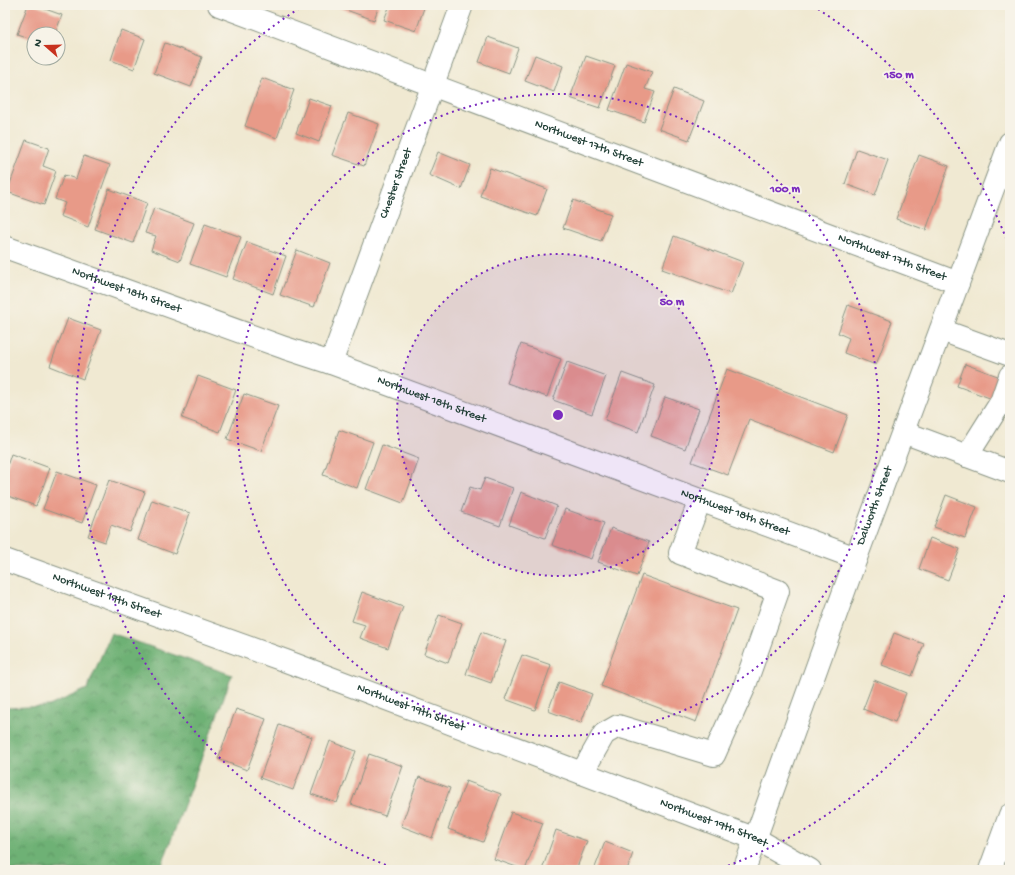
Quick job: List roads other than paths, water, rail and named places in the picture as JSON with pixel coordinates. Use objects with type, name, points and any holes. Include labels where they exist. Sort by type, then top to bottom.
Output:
[{"type":"street","name":"Northwest 17th Street","points":[[219,5],[958,283]]},
{"type":"street","name":"Chester Street","points":[[330,363],[462,5]]},
{"type":"street","name":"Dalworth Street","points":[[744,870],[856,558],[1010,143]]},
{"type":"street","name":"Northwest 18th Street","points":[[5,247],[330,363],[856,558]]},
{"type":"street","points":[[941,330],[1010,355]]},
{"type":"street","points":[[967,456],[1001,402],[1010,376]]},
{"type":"street","points":[[903,432],[1010,472]]},
{"type":"street","points":[[582,773],[604,734],[618,726],[714,755],[744,688],[778,591],[680,553],[700,500]]},
{"type":"street","name":"Northwest 19th Street","points":[[5,560],[286,661],[756,839],[810,870]]},
{"type":"street","points":[[990,870],[1010,815]]}]
